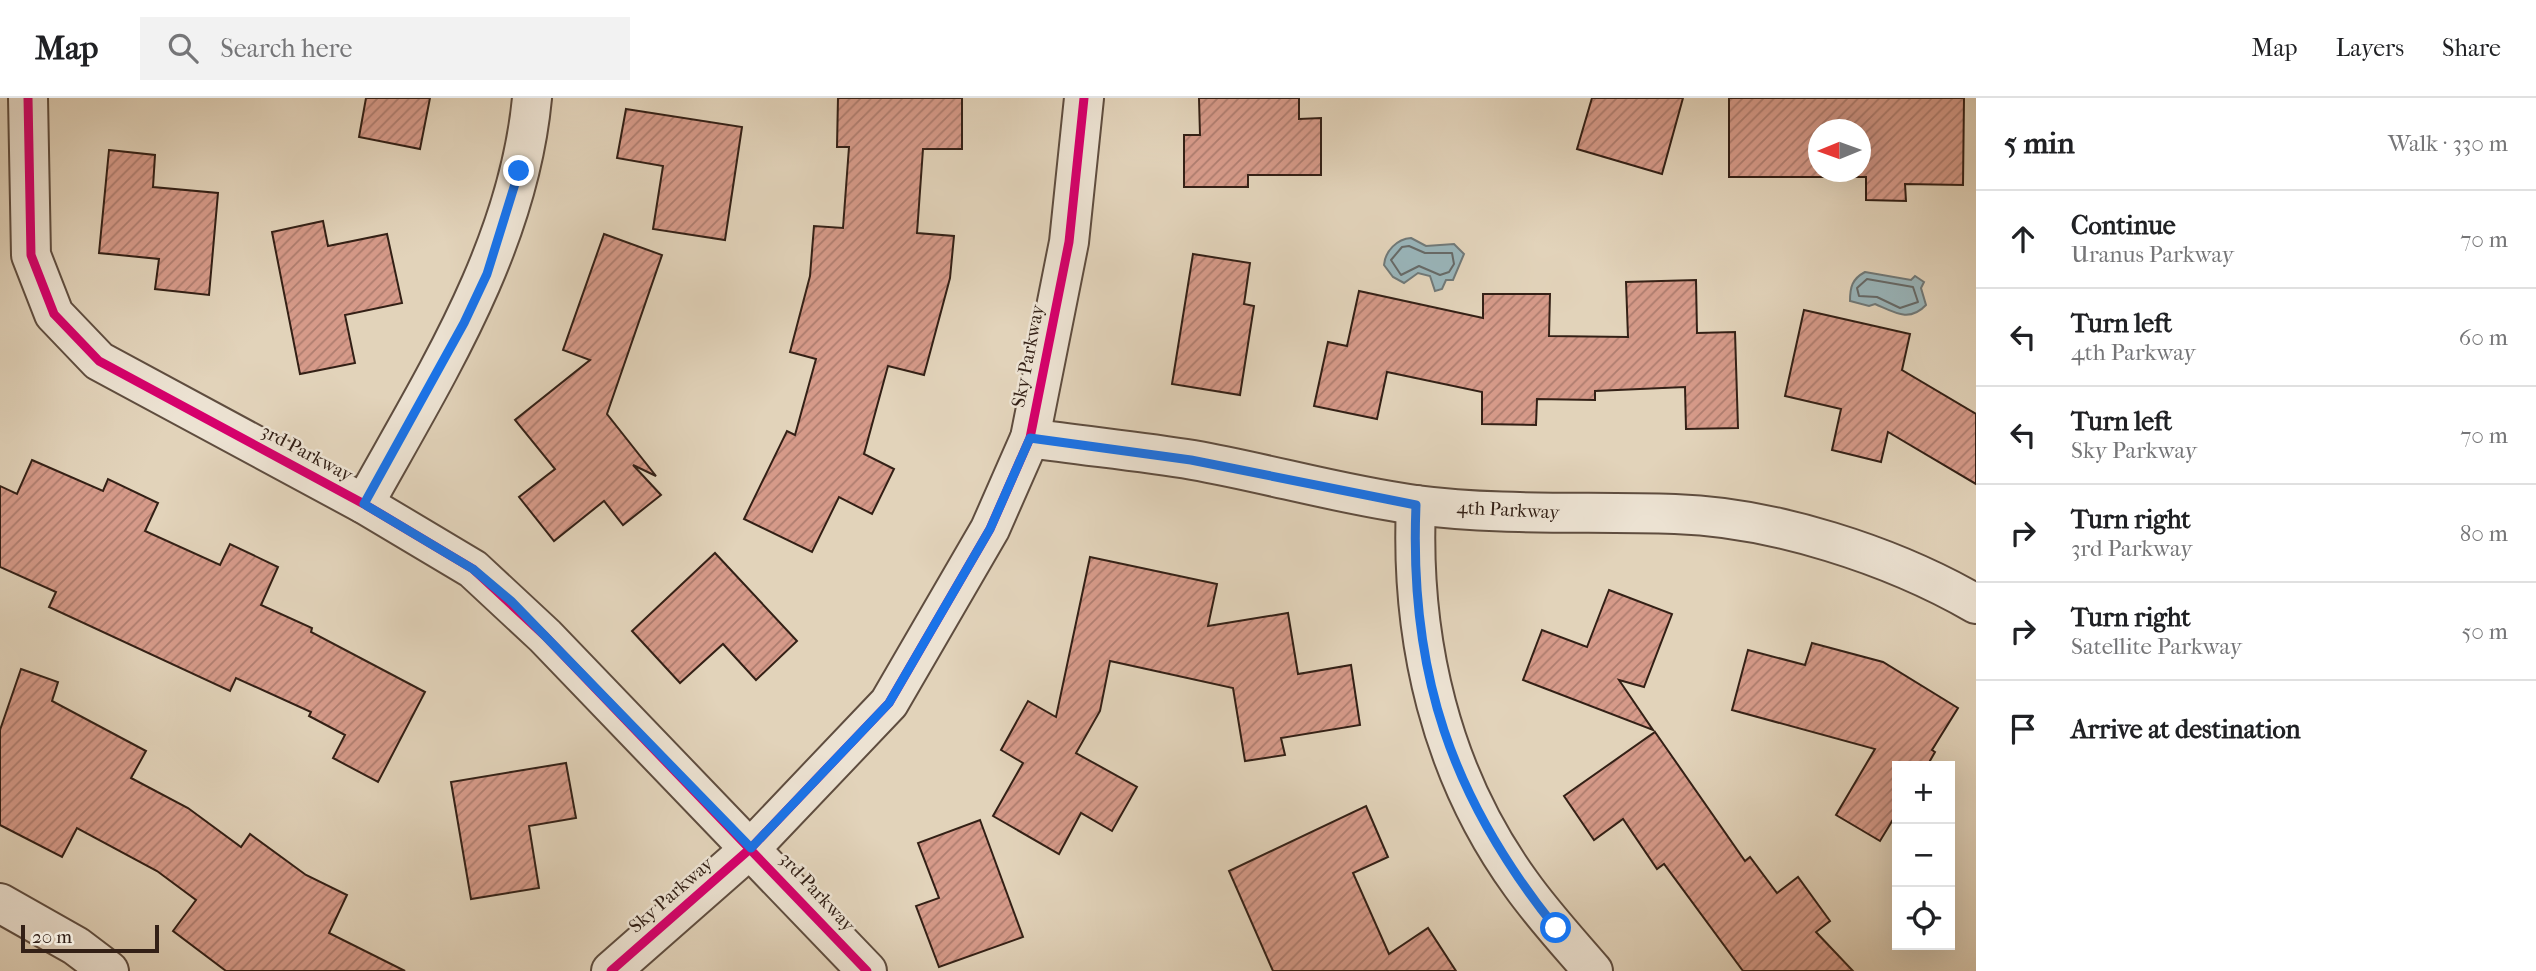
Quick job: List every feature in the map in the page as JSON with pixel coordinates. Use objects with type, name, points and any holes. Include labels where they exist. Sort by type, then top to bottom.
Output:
[{"type":"street","name":"3rd Parkway","points":[[28,98],[31,255],[54,314],[99,361],[364,504],[473,569],[511,601],[867,971]]},
{"type":"street","points":[[364,504],[464,323],[487,274],[519,171],[532,98]]},
{"type":"street","name":"Sky Parkway","points":[[611,971],[751,848],[889,703],[990,529],[1030,438],[1069,242],[1084,98]]},
{"type":"street","name":"4th Parkway","points":[[1030,438],[1191,460],[1416,505],[1559,513],[1677,514],[1735,519],[1794,530],[1912,573],[1976,604]]},
{"type":"street","points":[[1416,505],[1414,556],[1417,606],[1435,704],[1450,752],[1470,799],[1500,853],[1521,885],[1593,971]]},
{"type":"street","points":[[0,903],[76,946],[109,971]]},
{"type":"water","points":[[1411,238],[1426,246],[1454,244],[1464,254],[1453,280],[1446,280],[1442,289],[1435,291],[1430,276],[1418,273],[1404,283],[1393,277],[1384,265],[1393,247]]},
{"type":"water","points":[[1865,272],[1911,280],[1915,276],[1924,282],[1921,288],[1926,305],[1914,314],[1907,315],[1875,304],[1869,306],[1850,301],[1853,284]]},
{"type":"building","points":[[366,98],[430,98],[420,149],[359,137]]},
{"type":"building","points":[[838,98],[962,98],[962,149],[923,149],[917,233],[954,236],[950,278],[924,375],[888,366],[864,454],[894,469],[872,514],[839,497],[812,552],[744,519],[787,431],[795,435],[816,359],[790,352],[810,276],[814,226],[843,228],[849,147],[837,147]]},
{"type":"building","points":[[1199,98],[1299,98],[1299,119],[1321,118],[1321,175],[1248,175],[1248,187],[1184,187],[1184,135],[1200,135]]},
{"type":"building","points":[[1592,98],[1683,98],[1662,174],[1577,149]]},
{"type":"building","points":[[1729,98],[1964,98],[1963,185],[1905,184],[1906,201],[1866,200],[1866,182],[1871,182],[1871,119],[1808,119],[1808,177],[1729,177]]},
{"type":"building","points":[[626,109],[742,127],[725,240],[653,229],[663,166],[617,158]]},
{"type":"building","points":[[109,150],[155,155],[153,187],[218,193],[209,295],[155,289],[159,259],[99,253]]},
{"type":"building","points":[[323,221],[328,246],[387,234],[402,303],[345,315],[355,363],[300,374],[272,232]]},
{"type":"building","points":[[604,234],[662,255],[607,414],[656,476],[633,465],[661,495],[623,525],[604,501],[554,541],[519,497],[555,469],[515,420],[590,360],[563,350]]},
{"type":"building","points":[[1193,254],[1250,263],[1244,304],[1254,306],[1240,395],[1172,384]]},
{"type":"building","points":[[1696,280],[1697,333],[1735,332],[1738,428],[1686,429],[1685,387],[1595,391],[1595,400],[1537,399],[1536,425],[1482,424],[1482,392],[1387,372],[1377,419],[1314,406],[1328,342],[1347,346],[1359,291],[1483,318],[1483,294],[1550,294],[1549,336],[1628,337],[1626,282]]},
{"type":"building","points":[[1804,310],[1910,334],[1902,370],[1976,414],[1976,484],[1888,432],[1881,462],[1832,450],[1841,409],[1785,396]]},
{"type":"building","points":[[32,460],[103,491],[108,479],[158,503],[145,531],[220,565],[230,544],[278,567],[261,605],[312,628],[311,632],[425,692],[378,782],[333,758],[345,735],[309,716],[311,712],[236,678],[230,691],[49,607],[56,592],[0,567],[0,486],[17,494]]},
{"type":"building","points":[[715,553],[797,641],[756,680],[723,644],[680,683],[632,631]]},
{"type":"building","points":[[1090,557],[1217,584],[1208,626],[1288,613],[1298,674],[1351,665],[1360,725],[1281,738],[1285,755],[1245,761],[1233,688],[1110,661],[1100,711],[1076,753],[1137,787],[1112,831],[1081,813],[1059,854],[993,816],[1023,763],[1001,750],[1028,701],[1056,717]]},
{"type":"building","points":[[1609,590],[1672,614],[1644,687],[1619,680],[1653,730],[1523,680],[1542,630],[1587,647]]},
{"type":"building","points":[[1812,643],[1883,662],[1958,708],[1932,750],[1935,752],[1930,761],[1892,761],[1892,821],[1880,841],[1836,815],[1875,749],[1732,710],[1748,650],[1805,665]]},
{"type":"building","points":[[21,669],[58,682],[52,701],[146,751],[131,778],[188,808],[241,847],[250,834],[306,875],[347,895],[329,933],[405,971],[226,971],[173,931],[196,900],[157,871],[77,828],[62,857],[0,825],[0,730]]},
{"type":"building","points":[[1655,732],[1745,861],[1750,857],[1777,893],[1798,877],[1830,921],[1816,932],[1853,971],[1743,971],[1664,864],[1657,869],[1623,819],[1594,840],[1564,796]]},
{"type":"building","points":[[566,763],[576,818],[529,826],[539,888],[471,899],[451,782]]},
{"type":"building","points":[[1366,806],[1388,857],[1353,873],[1389,954],[1428,928],[1456,971],[1273,971],[1229,871]]},
{"type":"building","points":[[980,820],[1023,937],[939,967],[916,906],[939,898],[918,843]]},
{"type":"cycle path","points":[[28,98],[31,255],[54,314],[99,361],[364,504],[473,569],[545,636],[867,971]]},
{"type":"cycle path","points":[[611,971],[751,848],[889,703],[990,529],[1030,438],[1069,242],[1084,98]]},
{"type":"route","points":[[519,171],[487,274],[464,323],[364,504],[473,569],[511,601],[751,848],[889,703],[990,529],[1030,438],[1191,460],[1416,505],[1414,556],[1417,606],[1435,704],[1450,752],[1470,799],[1494,843],[1521,885],[1556,928]]}]
